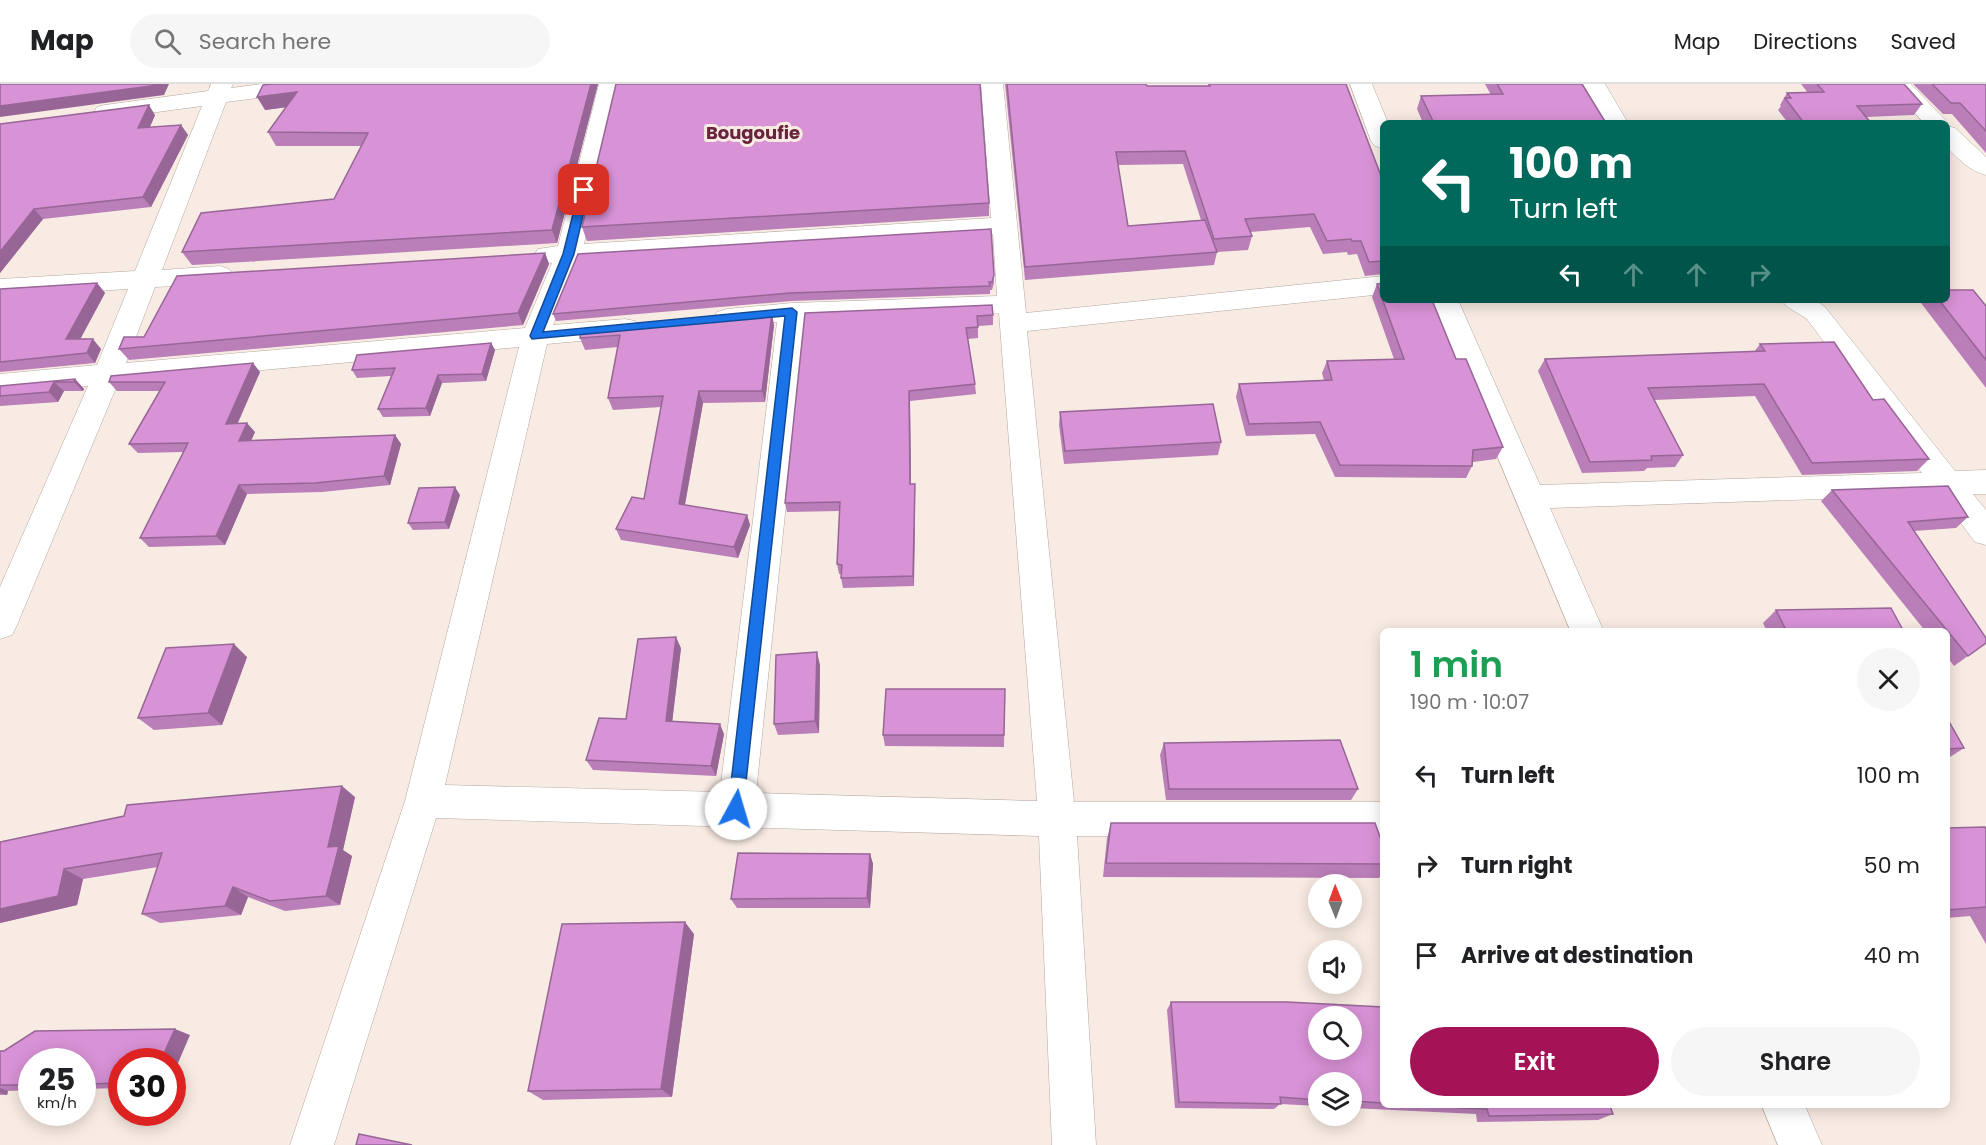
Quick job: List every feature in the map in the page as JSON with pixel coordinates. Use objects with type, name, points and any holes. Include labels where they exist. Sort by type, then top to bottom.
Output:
[{"type":"street","points":[[80,116],[219,91],[312,84]]},
{"type":"street","points":[[312,1145],[423,801],[536,336],[569,254],[610,84]]},
{"type":"street","points":[[992,84],[1057,819],[1074,1145]]},
{"type":"street","points":[[1361,84],[1380,133]]},
{"type":"street","points":[[1594,84],[1615,120]]},
{"type":"street","points":[[1899,84],[1934,120]]},
{"type":"street","points":[[0,626],[108,375],[219,91]]},
{"type":"street","points":[[1950,136],[1969,156],[1986,168]]},
{"type":"street","points":[[522,256],[1005,225]]},
{"type":"street","points":[[0,288],[239,274]]},
{"type":"street","points":[[698,321],[792,312],[1013,314],[1380,285]]},
{"type":"street","points":[[1446,303],[1586,628]]},
{"type":"street","points":[[1801,303],[1816,313],[1986,533]]},
{"type":"street","points":[[736,809],[792,312]]},
{"type":"street","points":[[0,384],[652,325]]},
{"type":"street","points":[[1531,497],[1986,482]]},
{"type":"street","points":[[423,801],[1057,819],[1380,819]]},
{"type":"street","points":[[1785,1108],[1800,1145]]},
{"type":"building","points":[[0,84],[158,84],[158,85],[0,106]]},
{"type":"building","points":[[591,84],[552,230],[182,252],[201,213],[334,199],[368,133],[268,132],[297,92],[257,97],[263,85]]},
{"type":"building","points":[[616,84],[980,84],[989,203],[582,227]]},
{"type":"building","points":[[1007,84],[1210,86],[1210,84],[1346,84],[1380,173],[1380,261],[1369,262],[1361,241],[1351,239],[1327,241],[1314,214],[1245,219],[1252,236],[1214,239],[1185,151],[1116,152],[1128,226],[1205,220],[1217,252],[1025,267]]},
{"type":"building","points":[[1497,84],[1582,84],[1604,120],[1433,120],[1421,96],[1503,94]]},
{"type":"building","points":[[1817,84],[1904,84],[1922,104],[1857,106],[1869,120],[1802,120],[1785,98],[1791,98],[1787,93],[1824,92]]},
{"type":"building","points":[[1932,84],[1986,84],[1986,131],[1960,103],[1951,103]]},
{"type":"building","points":[[149,105],[138,128],[181,125],[143,197],[34,209],[0,252],[0,124]]},
{"type":"building","points":[[991,229],[994,275],[992,282],[989,282],[990,286],[790,293],[553,314],[578,254]]},
{"type":"building","points":[[545,253],[518,313],[119,349],[124,337],[144,337],[177,276]]},
{"type":"building","points":[[97,283],[66,339],[93,339],[87,353],[0,362],[0,289]]},
{"type":"building","points":[[1950,290],[1973,290],[1986,306],[1986,360],[1941,303],[1950,303]]},
{"type":"building","points":[[1384,303],[1433,303],[1456,359],[1466,359],[1503,447],[1473,450],[1472,466],[1340,465],[1320,422],[1249,424],[1239,384],[1332,380],[1327,361],[1404,359]]},
{"type":"building","points":[[992,305],[993,315],[977,316],[978,327],[966,328],[975,384],[909,391],[910,484],[915,484],[913,576],[841,578],[842,565],[837,564],[840,502],[785,503],[805,313]]},
{"type":"building","points":[[772,313],[762,391],[699,391],[679,504],[747,515],[734,547],[616,529],[632,497],[644,499],[663,396],[608,398],[620,335],[580,338],[581,331]]},
{"type":"building","points":[[1834,342],[1873,400],[1884,399],[1929,459],[1812,463],[1764,384],[1648,388],[1683,455],[1651,456],[1652,460],[1590,462],[1545,359],[1765,351],[1760,344]]},
{"type":"building","points":[[491,343],[482,374],[438,375],[426,408],[378,409],[395,368],[352,370],[357,355]]},
{"type":"building","points":[[253,363],[226,424],[247,423],[239,441],[395,435],[384,476],[315,483],[239,485],[216,536],[140,538],[188,443],[129,444],[165,382],[109,382],[111,376]]},
{"type":"building","points":[[75,379],[74,382],[54,382],[49,392],[0,396],[0,386]]},
{"type":"building","points":[[1213,404],[1221,442],[1065,451],[1060,412]]},
{"type":"building","points":[[1948,486],[1968,517],[1908,522],[1986,638],[1986,643],[1968,656],[1950,634],[1950,628],[1945,628],[1832,490]]},
{"type":"building","points":[[455,487],[445,522],[408,523],[419,488]]},
{"type":"building","points":[[1891,608],[1902,628],[1785,628],[1776,610]]},
{"type":"building","points":[[676,637],[666,721],[720,724],[711,766],[586,760],[599,718],[626,719],[638,639]]},
{"type":"building","points":[[234,644],[208,713],[138,718],[166,648]]},
{"type":"building","points":[[817,652],[815,721],[774,724],[776,655]]},
{"type":"building","points":[[886,689],[1005,689],[1004,735],[883,735]]},
{"type":"building","points":[[1950,723],[1964,748],[1950,749]]},
{"type":"building","points":[[1340,740],[1358,789],[1169,789],[1164,743]]},
{"type":"building","points":[[342,786],[328,847],[339,846],[326,896],[270,901],[233,887],[225,906],[142,914],[162,853],[64,869],[58,896],[0,909],[0,842],[124,816],[127,805]]},
{"type":"building","points":[[1111,823],[1375,823],[1380,837],[1380,864],[1106,863]]},
{"type":"building","points":[[1985,827],[1986,829],[1986,907],[1950,910],[1950,828]]},
{"type":"building","points":[[738,853],[870,854],[867,898],[731,899]]},
{"type":"building","points":[[685,922],[661,1089],[528,1091],[562,924]]},
{"type":"building","points":[[1171,1002],[1287,1002],[1380,1007],[1380,1103],[1362,1102],[1362,1072],[1308,1072],[1308,1099],[1280,1097],[1281,1104],[1179,1102]]},
{"type":"building","points":[[175,1029],[166,1048],[108,1048],[108,1083],[96,1084],[96,1048],[18,1048],[18,1085],[0,1085],[0,1051],[4,1051],[35,1031]]},
{"type":"building","points":[[1467,1108],[1611,1108],[1613,1114],[1489,1116],[1487,1109]]},
{"type":"building","points":[[359,1134],[412,1145],[356,1145]]},
{"type":"district","name":"Bougoufie","points":[[753,133]]},
{"type":"route","points":[[584,190],[569,254],[536,336],[792,312],[736,809]]}]
